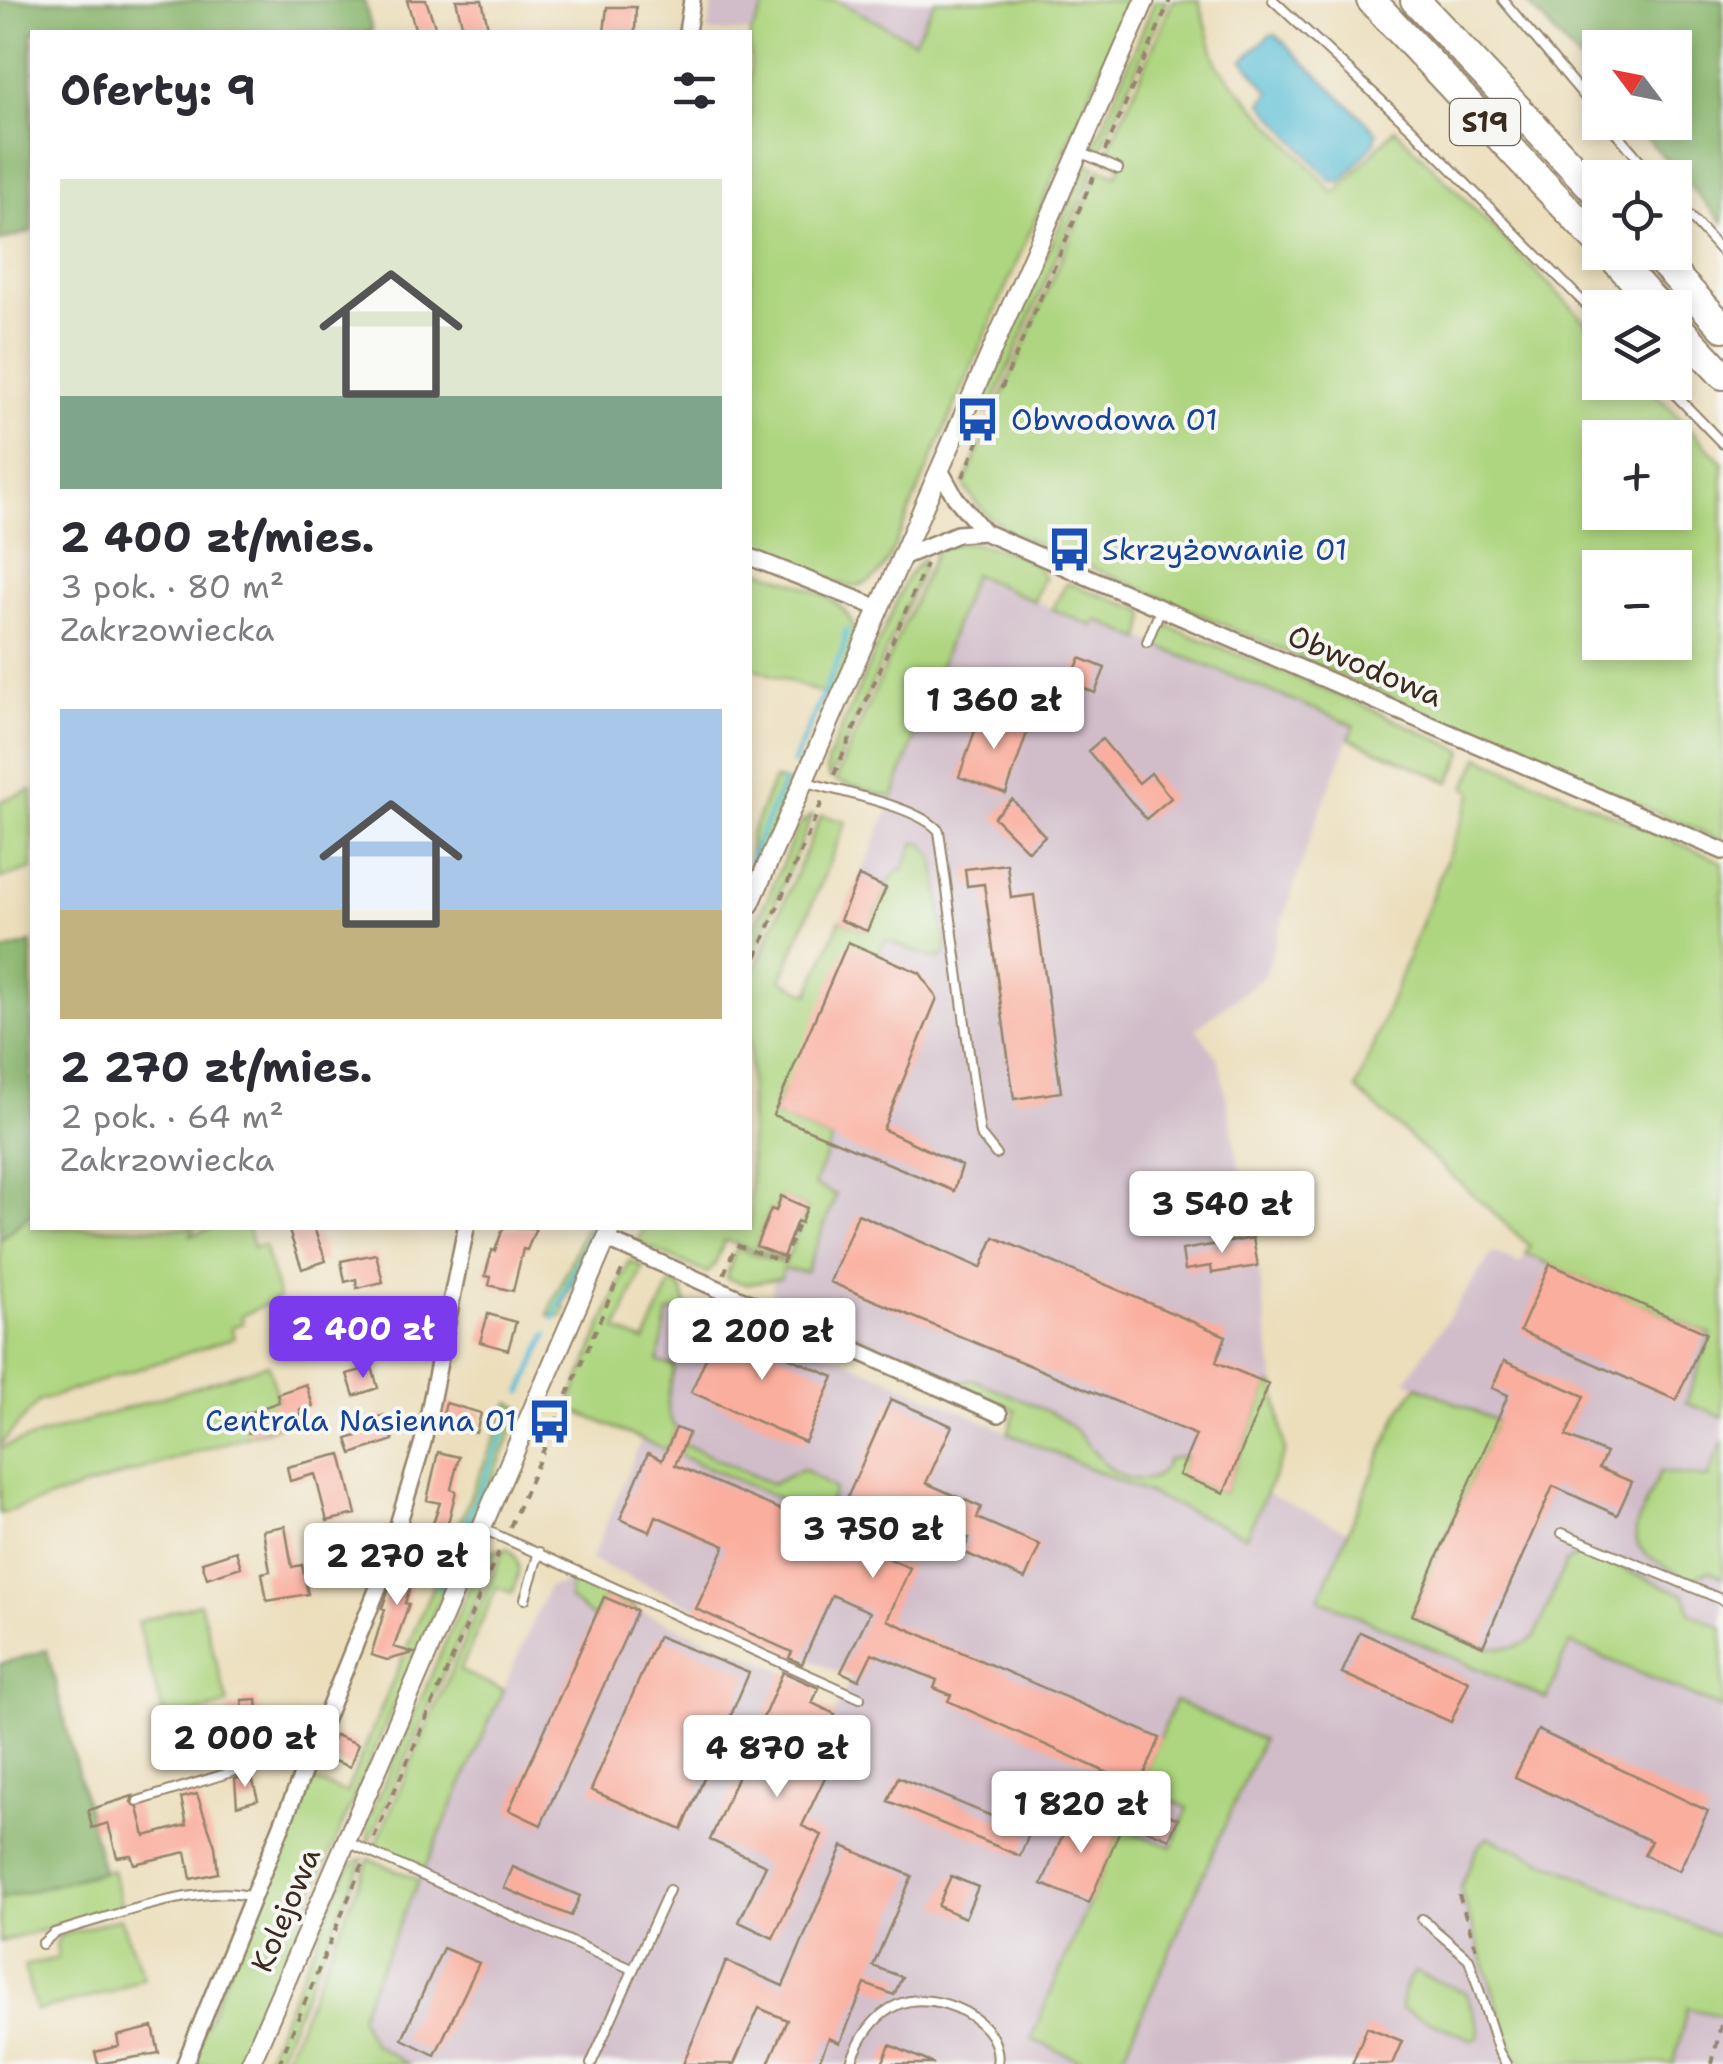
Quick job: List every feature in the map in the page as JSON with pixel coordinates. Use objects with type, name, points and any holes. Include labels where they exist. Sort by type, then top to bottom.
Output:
[{"type":"highway","name":"S19","points":[[1371,0],[1582,225]]},
{"type":"highway","name":"S19","points":[[1415,0],[1582,177]]},
{"type":"highway","points":[[1625,270],[1643,290]]},
{"type":"highway","points":[[1670,270],[1723,327]]},
{"type":"highway","points":[[1692,342],[1723,375]]},
{"type":"street","points":[[687,30],[692,0]]},
{"type":"street","points":[[752,899],[1145,0]]},
{"type":"street","name":"Obwodowa","points":[[940,470],[954,497],[984,532],[1723,851]]},
{"type":"street","points":[[902,557],[957,534],[984,532]]},
{"type":"street","points":[[752,558],[880,608]]},
{"type":"street","points":[[185,2064],[399,1528],[423,1442],[466,1230]]},
{"type":"street","points":[[608,1233],[631,1249],[999,1414]]},
{"type":"street","name":"Kolejowa","points":[[250,2064],[608,1233]]},
{"type":"lane","points":[[1272,0],[1412,128],[1582,300]]},
{"type":"lane","points":[[1503,0],[1582,94]]},
{"type":"lane","points":[[1622,140],[1640,160]]},
{"type":"lane","points":[[1080,152],[1118,169]]},
{"type":"lane","points":[[1692,219],[1723,254]]},
{"type":"lane","points":[[1680,400],[1723,444]]},
{"type":"lane","points":[[1148,642],[1161,608]]},
{"type":"lane","points":[[803,781],[890,806],[926,820],[939,830],[980,1134],[996,1154]]},
{"type":"lane","points":[[481,1528],[860,1698]]},
{"type":"lane","points":[[1562,1533],[1723,1600]]},
{"type":"lane","points":[[525,1599],[538,1552]]},
{"type":"lane","points":[[138,1801],[266,1760],[303,1756],[312,1750]]},
{"type":"lane","points":[[285,1758],[302,1774]]},
{"type":"lane","points":[[345,1842],[632,1969]]},
{"type":"lane","points":[[591,2064],[669,1890]]},
{"type":"lane","points":[[42,1944],[54,1932],[174,1901],[236,1892],[251,1897]]},
{"type":"lane","points":[[1422,1918],[1468,1959],[1506,2064]]},
{"type":"lane","points":[[850,2064],[865,2033],[882,2013],[910,2000],[929,2000],[974,2019],[988,2030],[998,2048],[997,2064]]},
{"type":"path","points":[[1100,161],[1170,0]]},
{"type":"path","points":[[718,1288],[736,1246],[783,1262],[799,1222]]},
{"type":"path","points":[[279,2064],[631,1249]]},
{"type":"path","points":[[1712,2064],[1723,2016]]},
{"type":"shaded area","points":[[714,0],[935,0],[914,41],[752,39],[752,30],[707,30]]},
{"type":"shaded area","points":[[973,573],[1091,626],[1097,620],[1354,725],[1314,827],[1264,976],[1196,1028],[1219,1060],[1258,1266],[1285,1452],[1266,1493],[1348,1531],[1401,1408],[1418,1387],[1406,1380],[1493,1252],[1520,1264],[1526,1254],[1723,1340],[1723,2064],[1120,2064],[1262,1740],[1176,1702],[1139,1786],[1188,1808],[1172,1848],[1120,1829],[1031,2038],[1088,2064],[338,2064],[548,1587],[570,1582],[820,1686],[813,1703],[834,1714],[851,1678],[591,1560],[642,1438],[668,1313],[714,1302],[1008,1432],[1016,1410],[801,1315],[798,1302],[772,1299],[773,1277],[782,1269],[807,1272],[814,1185],[820,1169],[752,1140],[752,1134],[890,806]]},
{"type":"green space","points":[[0,0],[364,0],[372,30],[30,30],[30,232],[0,241]]},
{"type":"green space","points":[[768,0],[836,0],[914,41],[935,0],[1130,0],[891,554],[874,578],[862,585],[846,586],[752,550],[752,31]]},
{"type":"green space","points":[[1155,0],[1166,0],[1099,154],[1093,149]]},
{"type":"green space","points":[[1173,0],[1199,0],[1217,65],[1335,194],[1395,129],[1582,318],[1582,400],[1662,400],[1681,420],[1582,420],[1582,530],[1692,530],[1692,431],[1723,463],[1723,841],[1012,533],[978,506],[964,484],[1100,168],[1117,175],[1121,165],[1105,158]]},
{"type":"green space","points":[[1525,0],[1723,0],[1723,223],[1692,189],[1692,160],[1666,160],[1648,140],[1692,140],[1692,30],[1582,30],[1582,65]]},
{"type":"green space","points":[[1087,164],[1095,166],[989,413],[979,408]]},
{"type":"green space","points":[[965,542],[1010,552],[1031,562],[1044,577],[1034,601],[973,574],[893,798],[835,781],[937,549]]},
{"type":"green space","points":[[923,559],[922,570],[830,778],[826,770],[828,760],[907,577]]},
{"type":"green space","points":[[752,568],[815,591],[844,610],[852,623],[851,653],[831,697],[752,668]]},
{"type":"green space","points":[[1067,583],[1143,610],[1146,616],[1141,640],[1098,620],[1092,626],[1052,609]]},
{"type":"green space","points":[[1166,625],[1464,751],[1450,782],[1349,738],[1354,725],[1155,645]]},
{"type":"green space","points":[[1479,757],[1723,862],[1723,1417],[1686,1403],[1711,1335],[1526,1254],[1530,1246],[1356,1089],[1473,792],[1466,788]]},
{"type":"green space","points":[[774,779],[792,785],[752,877],[752,832]]},
{"type":"green space","points":[[30,791],[30,870],[0,879],[0,801]]},
{"type":"green space","points":[[813,814],[752,956],[752,933],[799,825]]},
{"type":"green space","points":[[821,815],[846,822],[781,980],[809,994],[840,920],[867,931],[886,888],[895,873],[904,868],[915,842],[923,844],[934,857],[947,952],[933,958],[885,940],[781,1095],[773,1115],[832,1140],[814,1185],[836,1195],[806,1272],[782,1269],[781,1278],[745,1284],[726,1278],[736,1248],[785,1264],[807,1208],[781,1197],[776,1211],[770,1210],[756,1246],[783,1257],[781,1260],[725,1240],[707,1273],[637,1242],[643,1230],[752,1230],[752,976]]},
{"type":"green space","points":[[30,944],[30,1214],[0,1240],[0,952]]},
{"type":"green space","points":[[30,1214],[30,1230],[194,1230],[191,1235],[207,1230],[248,1230],[253,1248],[264,1245],[279,1298],[241,1316],[243,1323],[231,1327],[234,1338],[39,1401],[0,1445],[0,1240]]},
{"type":"green space","points":[[584,1230],[595,1230],[563,1305],[566,1309],[562,1317],[548,1315]]},
{"type":"green space","points":[[629,1261],[643,1267],[617,1330],[645,1342],[672,1280],[682,1290],[687,1309],[668,1313],[658,1362],[675,1366],[668,1406],[676,1428],[668,1448],[680,1453],[684,1444],[772,1484],[803,1469],[835,1489],[823,1517],[568,1408]]},
{"type":"green space","points":[[805,1313],[960,1382],[975,1380],[1051,1413],[1071,1426],[1109,1468],[1133,1479],[1154,1477],[1168,1459],[1187,1456],[1180,1475],[1224,1493],[1269,1384],[1275,1385],[1285,1452],[1246,1536],[1008,1433],[1016,1410],[801,1315]]},
{"type":"green space","points":[[268,1364],[285,1424],[0,1514],[0,1448]]},
{"type":"green space","points":[[1418,1386],[1497,1421],[1412,1615],[1473,1643],[1505,1648],[1521,1645],[1535,1637],[1566,1562],[1581,1554],[1592,1556],[1685,1595],[1691,1613],[1723,1628],[1723,1709],[1570,1643],[1547,1699],[1319,1599],[1401,1408]]},
{"type":"green space","points":[[510,1402],[522,1409],[239,2064],[190,2064],[307,1778],[346,1793]]},
{"type":"green space","points":[[1723,1440],[1723,1578],[1709,1571],[1690,1579],[1649,1557],[1636,1538],[1637,1527],[1660,1472],[1708,1478]]},
{"type":"green space","points":[[507,1548],[518,1563],[512,1593],[497,1587],[460,1671],[503,1690],[425,1868],[375,1846]]},
{"type":"green space","points":[[498,1549],[369,1843],[367,1823],[478,1567],[486,1554]]},
{"type":"green space","points":[[580,1578],[632,1603],[637,1611],[604,1597],[594,1618],[569,1599],[570,1582]]},
{"type":"green space","points":[[200,1603],[228,1704],[166,1723],[137,1622]]},
{"type":"green space","points":[[47,1650],[103,1872],[0,1899],[0,1664]]},
{"type":"green space","points":[[1175,1701],[1262,1740],[1120,2064],[1088,2064],[1031,2039],[1121,1828],[1172,1847],[1188,1808],[1139,1787]]},
{"type":"green space","points":[[1488,1837],[1723,1938],[1723,2016],[1687,2008],[1674,2064],[1523,2063],[1513,2052],[1460,1889],[1477,1849]]},
{"type":"green space","points":[[363,1859],[274,2064],[263,2064],[346,1872]]},
{"type":"green space","points":[[369,1859],[419,1880],[359,2016],[373,2044],[407,2064],[282,2064]]},
{"type":"green space","points":[[112,1870],[122,1908],[0,1942],[0,1899]]},
{"type":"green space","points":[[120,1918],[144,1977],[112,1992],[36,2011],[24,1966],[58,1958],[56,1944],[60,1936]]},
{"type":"green space","points":[[1415,1972],[1465,1992],[1479,2027],[1478,2038],[1471,2039],[1401,2009],[1406,1984]]},
{"type":"water","points":[[1270,35],[1276,35],[1377,132],[1375,142],[1342,181],[1331,181],[1262,103],[1270,92],[1243,60]]},
{"type":"building","points":[[407,0],[426,0],[436,30],[415,30]]},
{"type":"building","points":[[456,0],[482,0],[489,30],[464,30]]},
{"type":"building","points":[[607,7],[636,7],[635,30],[604,30]]},
{"type":"building","points":[[1080,658],[1105,668],[1095,693],[1070,683]]},
{"type":"building","points":[[982,710],[1029,727],[1006,794],[959,777]]},
{"type":"building","points":[[1102,739],[1139,783],[1151,773],[1171,798],[1146,819],[1088,751]]},
{"type":"building","points":[[1012,799],[1045,836],[1028,851],[994,817]]},
{"type":"building","points":[[1007,864],[1011,898],[1034,895],[1061,1092],[1014,1099],[984,884],[967,886],[965,869]]},
{"type":"building","points":[[859,876],[886,888],[867,931],[840,920]]},
{"type":"building","points":[[848,942],[920,973],[937,998],[883,1129],[962,1166],[954,1191],[773,1115]]},
{"type":"building","points":[[781,1196],[807,1208],[801,1223],[797,1221],[783,1257],[756,1246],[771,1209],[776,1211]]},
{"type":"building","points":[[858,1214],[981,1268],[994,1237],[1226,1336],[1216,1362],[1269,1384],[1224,1493],[1179,1475],[1196,1435],[830,1282]]},
{"type":"building","points":[[289,1230],[315,1230],[326,1261],[302,1269]]},
{"type":"building","points":[[502,1230],[535,1230],[527,1250],[523,1249],[513,1291],[489,1285],[491,1277],[485,1276],[492,1250],[495,1251]]},
{"type":"building","points":[[1253,1238],[1258,1266],[1212,1273],[1211,1266],[1185,1270],[1182,1250]]},
{"type":"building","points":[[376,1254],[383,1282],[357,1288],[356,1279],[345,1282],[341,1261]]},
{"type":"building","points":[[1550,1264],[1706,1333],[1676,1400],[1520,1331]]},
{"type":"building","points":[[488,1314],[516,1322],[508,1350],[480,1342]]},
{"type":"building","points":[[723,1319],[743,1327],[739,1336],[834,1377],[805,1442],[691,1392]]},
{"type":"building","points":[[401,1321],[408,1343],[375,1355],[368,1332]]},
{"type":"building","points":[[1504,1361],[1584,1396],[1566,1436],[1606,1453],[1599,1468],[1632,1482],[1617,1515],[1553,1486],[1483,1646],[1412,1615],[1508,1395],[1492,1388]]},
{"type":"building","points":[[372,1367],[378,1388],[354,1396],[347,1374]]},
{"type":"building","points":[[306,1384],[313,1406],[300,1410],[302,1418],[248,1433],[242,1415],[279,1402],[277,1394]]},
{"type":"building","points":[[891,1399],[952,1426],[926,1483],[981,1507],[977,1518],[1040,1545],[1025,1579],[963,1552],[969,1538],[913,1514],[906,1528],[892,1522],[879,1554],[910,1568],[887,1620],[1160,1738],[1139,1787],[948,1701],[951,1695],[934,1688],[937,1680],[872,1653],[859,1680],[841,1672],[870,1612],[832,1595],[802,1664],[789,1658],[792,1652],[696,1609],[725,1546],[656,1516],[650,1532],[620,1519],[648,1453],[662,1460],[676,1428],[689,1433],[675,1465],[805,1520],[809,1511],[836,1523]]},
{"type":"building","points":[[446,1403],[481,1413],[476,1433],[441,1422]]},
{"type":"building","points":[[385,1415],[393,1440],[352,1454],[347,1439],[363,1434],[360,1423]]},
{"type":"building","points":[[438,1452],[459,1457],[447,1527],[465,1534],[460,1546],[429,1535],[440,1503],[427,1500]]},
{"type":"building","points":[[341,1454],[356,1514],[327,1521],[315,1474],[290,1481],[287,1467]]},
{"type":"building","points":[[285,1526],[292,1567],[302,1565],[308,1594],[267,1601],[262,1573],[270,1571],[263,1530]]},
{"type":"building","points":[[236,1551],[241,1567],[207,1578],[202,1562]]},
{"type":"building","points":[[402,1553],[426,1561],[421,1578],[414,1575],[394,1647],[414,1653],[387,1660],[371,1655],[385,1609],[382,1608]]},
{"type":"building","points":[[604,1597],[637,1611],[541,1825],[509,1810]]},
{"type":"building","points":[[1360,1632],[1469,1681],[1451,1722],[1342,1673]]},
{"type":"building","points":[[658,1636],[749,1673],[682,1830],[591,1790]]},
{"type":"building","points":[[783,1672],[819,1688],[812,1703],[835,1714],[811,1766],[827,1773],[802,1826],[822,1835],[773,1938],[739,1922],[766,1865],[710,1840]]},
{"type":"building","points":[[257,1699],[260,1737],[232,1739],[229,1709],[243,1708],[242,1700]]},
{"type":"building","points":[[1538,1730],[1708,1811],[1679,1871],[1644,1855],[1651,1841],[1515,1777]]},
{"type":"building","points":[[335,1735],[358,1744],[350,1767],[326,1758]]},
{"type":"building","points":[[251,1774],[258,1800],[237,1806],[235,1779]]},
{"type":"building","points":[[898,1777],[1030,1832],[1020,1856],[888,1801]]},
{"type":"building","points":[[197,1794],[215,1846],[218,1873],[191,1879],[186,1852],[134,1864],[131,1855],[117,1857],[108,1823],[92,1828],[88,1810],[133,1796],[131,1802],[138,1808],[145,1836],[187,1825],[181,1798]]},
{"type":"building","points":[[1149,1806],[1178,1819],[1169,1839],[1140,1827]]},
{"type":"building","points":[[1074,1808],[1121,1828],[1089,1903],[1042,1884]]},
{"type":"building","points":[[843,1846],[912,1876],[873,1966],[902,1977],[894,1995],[865,1984],[840,2043],[829,2038],[818,2064],[768,2064],[787,2020],[759,2008],[734,2064],[683,2064],[726,1961],[783,1986]]},
{"type":"building","points":[[513,1867],[580,1896],[571,1916],[504,1888]]},
{"type":"building","points":[[951,1876],[978,1887],[965,1918],[938,1906]]},
{"type":"building","points":[[443,1948],[479,1963],[435,2055],[402,2039]]},
{"type":"building","points":[[153,2027],[159,2053],[98,2064],[95,2052],[119,2046],[117,2036]]},
{"type":"building","points":[[1367,2027],[1402,2041],[1392,2064],[1352,2064]]},
{"type":"building","points":[[890,2045],[934,2064],[882,2064]]},
{"type":"waterway","points":[[793,763],[844,647],[846,630]]},
{"type":"waterway","points":[[752,855],[784,782]]},
{"type":"waterway","points":[[554,1318],[591,1230]]},
{"type":"waterway","points":[[522,1392],[547,1334]]},
{"type":"waterway","points":[[439,1588],[513,1411]]},
{"type":"place","name":"Obwodowa 01","points":[[978,420]]},
{"type":"place","name":"Skrzyżowanie 01","points":[[1069,550]]},
{"type":"place","name":"Centrala Nasienna 01","points":[[550,1421]]}]
